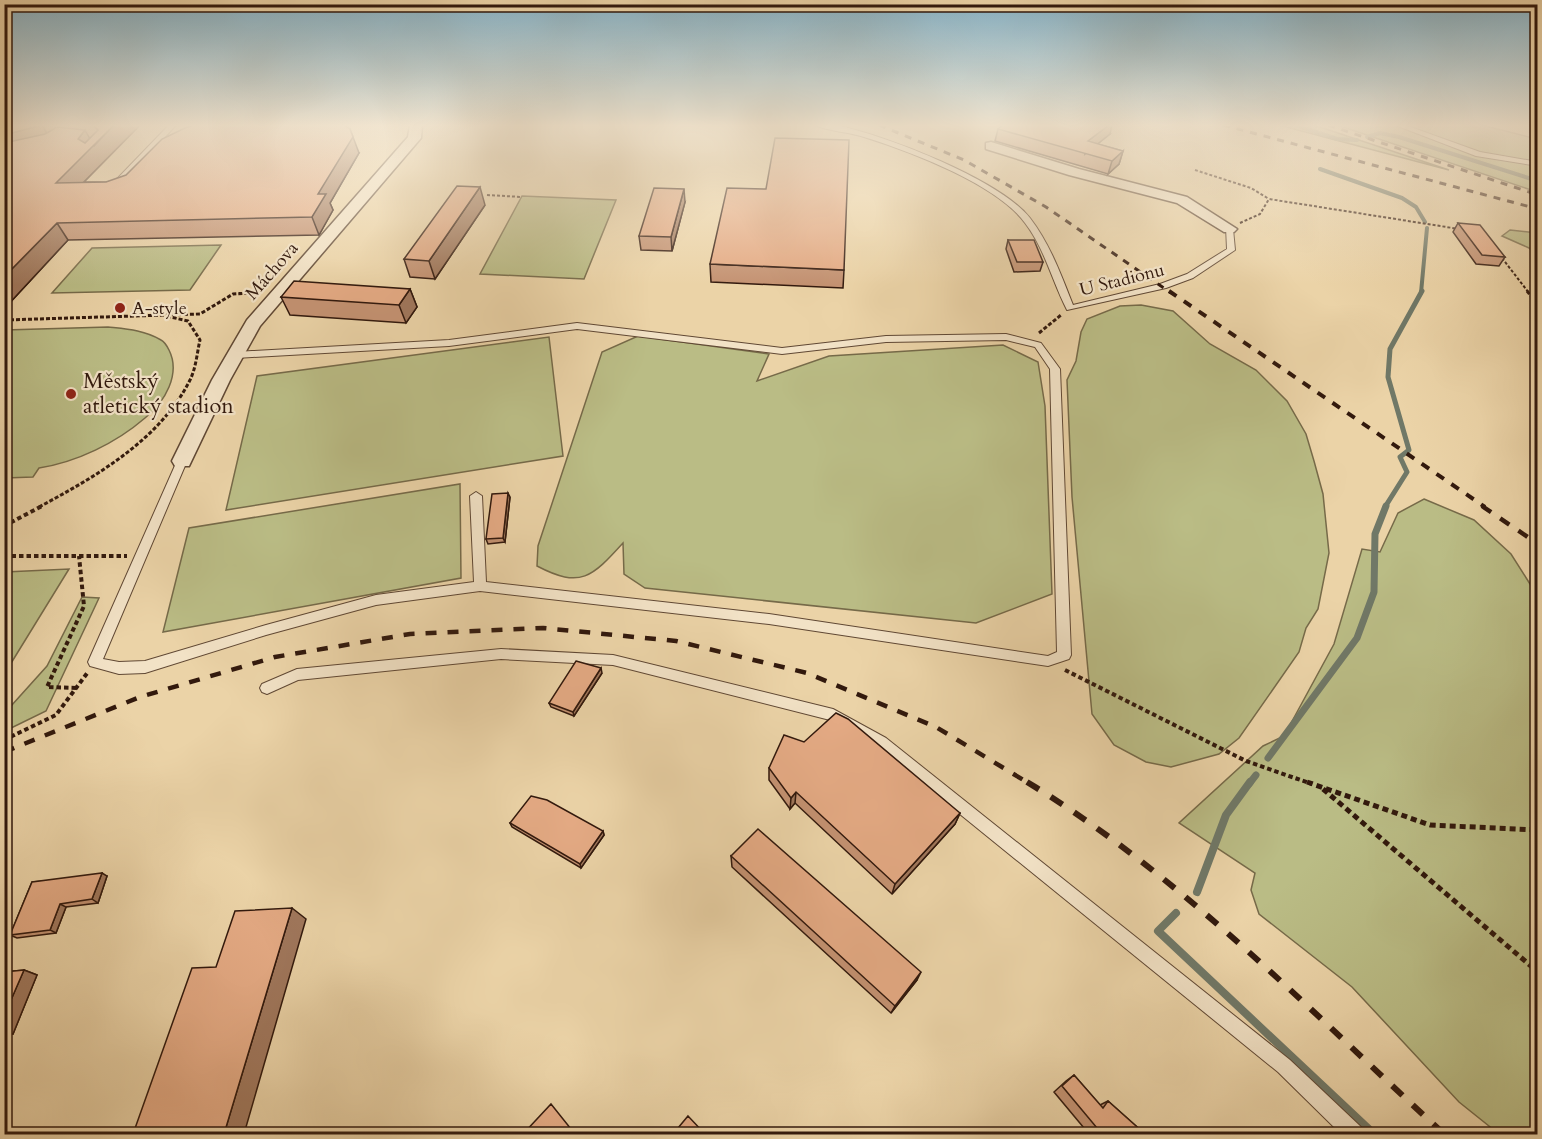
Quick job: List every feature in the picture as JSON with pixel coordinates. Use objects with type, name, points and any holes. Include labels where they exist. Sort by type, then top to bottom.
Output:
[{"type":"street","name":"Máchova","points":[[182,461],[221,380],[253,324],[379,178]]},
{"type":"street","points":[[1098,178],[1182,200],[1229,229]]},
{"type":"lane","points":[[111,191],[123,178]]},
{"type":"lane","name":"U Stadionu","points":[[972,178],[1024,215],[1046,249],[1070,308],[1147,292],[1190,276],[1231,250],[1229,229]]},
{"type":"lane","points":[[182,461],[95,662],[119,668],[145,667],[266,630],[376,600],[480,586],[769,619],[1048,661],[1065,655],[1055,369],[1038,345],[1006,337],[886,339],[782,351],[577,326],[449,343],[236,355]]},
{"type":"lane","points":[[476,496],[480,586]]},
{"type":"lane","points":[[267,688],[297,675],[501,654],[613,660],[833,715],[881,742],[1248,1037],[1284,1066],[1354,1134]]},
{"type":"path","points":[[1221,178],[1251,188],[1269,199],[1396,221],[1460,229]]},
{"type":"path","points":[[487,195],[522,197]]},
{"type":"path","points":[[1229,229],[1260,214],[1269,199]]},
{"type":"path","points":[[1501,258],[1537,303]]},
{"type":"path","points":[[4,321],[200,314],[214,308],[221,298],[229,294],[251,293],[271,303]]},
{"type":"path","points":[[1018,339],[1039,333],[1070,308]]},
{"type":"path","points":[[4,526],[98,471],[146,437],[175,406],[190,379],[200,340],[188,321],[166,316]]},
{"type":"path","points":[[4,556],[140,556]]},
{"type":"path","points":[[76,688],[46,687],[84,606],[79,556]]},
{"type":"path","points":[[1048,661],[1246,761],[1430,825],[1538,830]]},
{"type":"path","points":[[4,740],[56,715],[95,662]]},
{"type":"path","points":[[1321,787],[1538,972]]},
{"type":"green space","points":[[1496,178],[1537,178],[1537,192]]},
{"type":"green space","points":[[522,196],[616,200],[584,279],[480,274]]},
{"type":"green space","points":[[1510,230],[1537,233],[1537,256],[1529,248],[1502,236]]},
{"type":"green space","points":[[221,245],[190,290],[52,293],[92,248]]},
{"type":"green space","points":[[1141,305],[1173,311],[1210,344],[1256,370],[1287,401],[1306,434],[1314,461],[1323,494],[1329,553],[1318,609],[1306,628],[1299,652],[1239,738],[1219,754],[1171,767],[1146,762],[1114,745],[1092,714],[1072,497],[1067,380],[1076,361],[1081,332],[1087,319],[1120,306]]},
{"type":"green space","name":"Městský atletický stadion","points":[[108,327],[142,332],[165,343],[173,368],[165,396],[134,427],[109,443],[68,461],[39,468],[33,477],[5,478],[5,330]]},
{"type":"green space","points":[[638,336],[769,354],[757,381],[829,356],[1003,345],[1038,362],[1045,406],[1052,594],[976,623],[645,588],[624,574],[623,543],[603,564],[585,576],[565,577],[537,566],[538,546],[602,352]]},
{"type":"green space","points":[[549,337],[563,456],[226,510],[257,376]]},
{"type":"green space","points":[[460,484],[461,578],[163,632],[189,528]]},
{"type":"green space","points":[[1424,499],[1474,520],[1511,554],[1537,595],[1537,1134],[1499,1134],[1459,1102],[1352,987],[1259,914],[1251,890],[1255,873],[1179,823],[1263,746],[1284,736],[1334,644],[1362,549],[1380,552],[1398,513]]},
{"type":"green space","points":[[69,569],[5,673],[5,572]]},
{"type":"green space","points":[[82,597],[99,598],[46,711],[5,731],[5,707],[11,706],[47,666]]},
{"type":"building","points":[[4,178],[61,178],[56,183],[106,182],[117,178],[328,178],[318,194],[326,194],[312,217],[57,223],[4,277]]},
{"type":"building","points":[[768,178],[848,178],[844,270],[710,264],[727,188],[766,189]]},
{"type":"building","points":[[457,186],[480,187],[429,261],[404,259]]},
{"type":"building","points":[[654,188],[684,189],[671,237],[639,236]]},
{"type":"building","points":[[1458,223],[1480,225],[1505,257],[1482,255]]},
{"type":"building","points":[[1008,240],[1034,240],[1043,262],[1017,262]]},
{"type":"building","points":[[294,281],[410,289],[399,305],[281,297]]},
{"type":"building","points":[[508,493],[503,538],[486,539],[492,494]]},
{"type":"building","points":[[576,661],[601,668],[573,712],[549,703]]},
{"type":"building","points":[[836,713],[848,719],[960,813],[895,884],[796,792],[791,798],[769,768],[784,735],[804,742]]},
{"type":"building","points":[[531,796],[547,800],[603,831],[580,864],[510,823]]},
{"type":"building","points":[[758,829],[921,972],[895,1006],[731,856]]},
{"type":"building","points":[[102,873],[92,899],[60,904],[50,930],[10,935],[32,882]]},
{"type":"building","points":[[292,908],[224,1134],[133,1134],[192,968],[216,967],[235,911]]},
{"type":"building","points":[[24,970],[4,1016],[4,972]]},
{"type":"building","points":[[1074,1075],[1103,1108],[1108,1101],[1145,1134],[1104,1134],[1062,1086]]},
{"type":"building","points":[[551,1104],[575,1134],[523,1134]]},
{"type":"building","points":[[688,1116],[705,1134],[673,1134]]},
{"type":"waterway","points":[[1346,178],[1402,198],[1416,207],[1425,222]]},
{"type":"waterway","points":[[1529,178],[1538,181]]},
{"type":"waterway","points":[[1421,293],[1427,228]]},
{"type":"waterway","points":[[1385,507],[1407,472],[1400,457],[1409,450],[1388,377],[1390,349],[1421,293]]},
{"type":"waterway","points":[[1268,758],[1357,638],[1374,592],[1375,534],[1386,506]]},
{"type":"waterway","points":[[1249,784],[1256,775]]},
{"type":"waterway","points":[[1197,892],[1226,815],[1250,782]]},
{"type":"waterway","points":[[1176,913],[1158,931],[1374,1134]]},
{"type":"railway","points":[[996,178],[1046,207],[1171,293]]},
{"type":"railway","points":[[1422,178],[1538,209]]},
{"type":"railway","points":[[1487,178],[1538,195]]},
{"type":"railway","points":[[1169,291],[1485,507]]},
{"type":"railway","points":[[1482,506],[1538,544]]},
{"type":"railway","points":[[4,752],[140,697],[275,657],[410,634],[543,628],[676,641],[807,673],[936,727],[1030,784]]},
{"type":"railway","points":[[1027,782],[1084,819],[1192,903],[1244,948],[1444,1134]]},
{"type":"place","name":"A-style","points":[[120,308]]},
{"type":"place","name":"Městský atletický stadion","points":[[71,394]]}]
